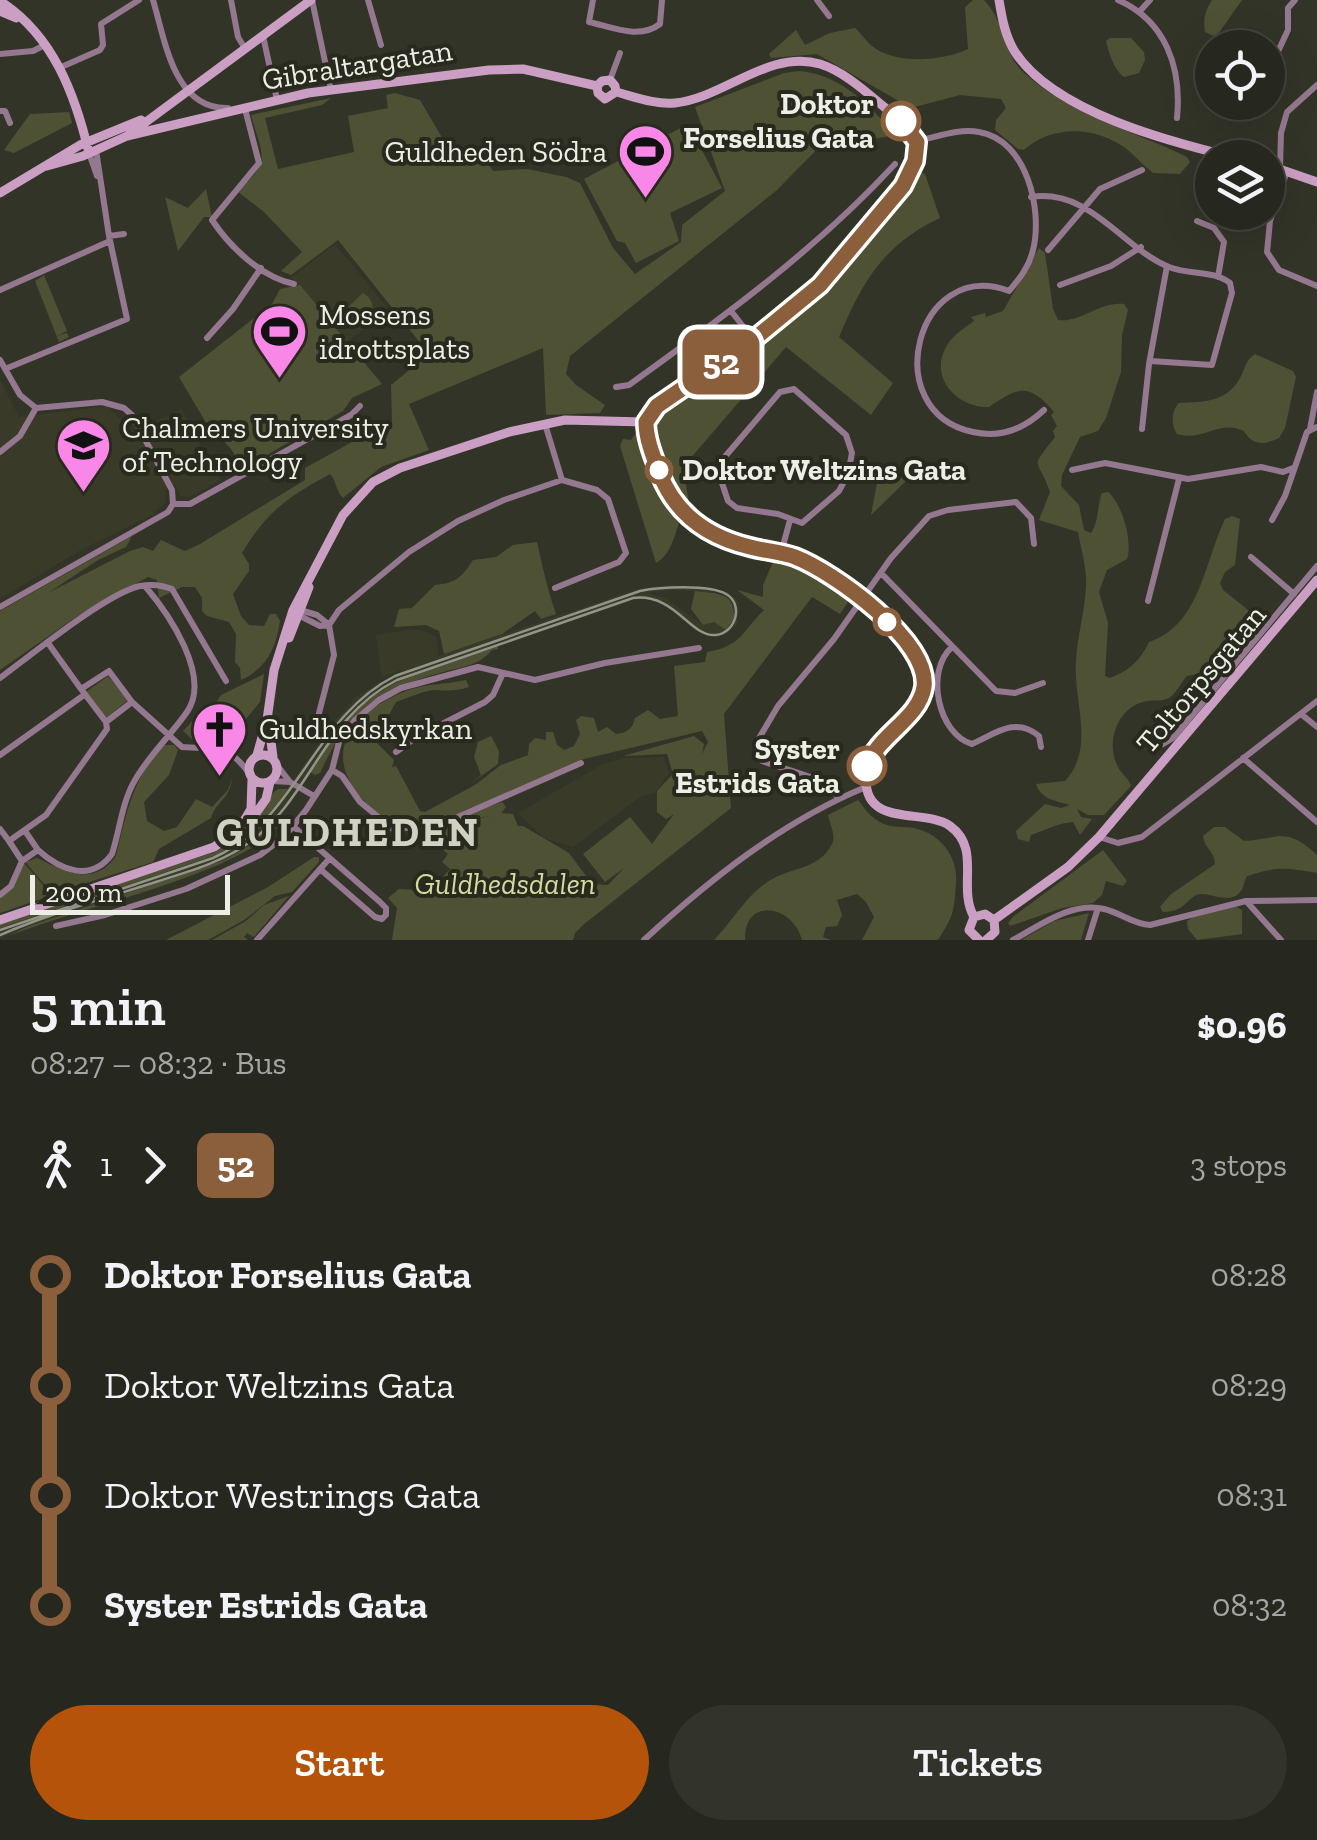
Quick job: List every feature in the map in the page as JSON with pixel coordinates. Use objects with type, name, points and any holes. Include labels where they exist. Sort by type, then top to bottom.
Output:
[{"type":"street","points":[[59,68],[100,50],[104,46],[101,24],[139,0]]},
{"type":"street","points":[[153,0],[178,77],[186,90],[209,108],[247,108],[259,163],[212,220],[240,254],[294,284]]},
{"type":"street","points":[[231,0],[238,37],[244,47]]},
{"type":"street","points":[[148,118],[312,0],[331,90]]},
{"type":"street","points":[[368,0],[381,45]]},
{"type":"street","points":[[592,0],[589,22],[644,32],[657,28],[662,18],[662,0]]},
{"type":"street","points":[[998,0],[1016,53],[1030,71],[1052,88],[1132,126],[1195,145]]},
{"type":"street","points":[[1118,0],[1140,11],[1156,27],[1172,59],[1178,118]]},
{"type":"street","points":[[1140,11],[1150,0]]},
{"type":"street","points":[[1285,36],[1288,8],[1295,0]]},
{"type":"street","points":[[0,1],[37,33],[84,114],[127,320],[5,369]]},
{"type":"street","points":[[821,1],[830,16]]},
{"type":"street","points":[[623,44],[627,31]]},
{"type":"street","points":[[262,35],[277,100]]},
{"type":"street","points":[[0,54],[39,50],[43,43]]},
{"type":"street","points":[[610,80],[620,53]]},
{"type":"street","name":"Gibraltargatan","points":[[91,146],[331,90],[510,69],[597,86],[603,98],[616,92],[674,104],[696,99],[770,68],[805,62],[822,64],[858,86],[898,118],[917,142]]},
{"type":"street","points":[[597,86],[602,80],[610,80],[616,92]]},
{"type":"street","points":[[1282,140],[1289,108],[1317,85]]},
{"type":"street","points":[[0,112],[6,111],[10,123]]},
{"type":"street","name":"Gibraltargatan","points":[[127,136],[148,118]]},
{"type":"street","name":"Gibraltargatan","points":[[0,194],[148,118]]},
{"type":"street","points":[[646,422],[657,406],[753,340],[820,285],[909,175],[917,142],[961,132],[991,136],[1018,158],[1027,175],[1031,197],[1034,246],[1023,274],[1009,291],[974,287],[937,306],[925,324],[917,366],[920,386],[946,421],[967,431],[1006,432],[1028,424],[1044,410]]},
{"type":"street","points":[[616,387],[628,385],[731,310],[813,242],[895,164]]},
{"type":"street","points":[[1285,169],[1317,182]]},
{"type":"street","points":[[1048,250],[1082,208],[1108,184],[1142,170]]},
{"type":"street","points":[[1031,197],[1057,196],[1082,208],[1168,266],[1218,276],[1230,284],[1232,293],[1212,365],[1150,361]]},
{"type":"street","points":[[1215,230],[1224,242],[1218,276]]},
{"type":"street","points":[[1269,230],[1266,252],[1279,270],[1317,286]]},
{"type":"street","points":[[0,290],[124,234]]},
{"type":"street","points":[[1060,285],[1111,266],[1140,247]]},
{"type":"street","points":[[1142,429],[1168,266]]},
{"type":"street","points":[[207,338],[234,309],[262,268]]},
{"type":"street","points":[[731,310],[753,340]]},
{"type":"street","points":[[0,360],[20,395],[36,408],[114,403],[129,411],[175,498],[168,512],[0,607]]},
{"type":"street","points":[[794,389],[846,435],[852,463],[839,492],[813,517],[802,523],[790,520],[778,514],[737,508],[728,501],[718,474],[723,459],[780,392],[794,389]]},
{"type":"street","points":[[1272,520],[1313,428],[1317,392]]},
{"type":"street","points":[[173,504],[190,504],[350,416],[360,406]]},
{"type":"street","points":[[0,452],[20,436],[36,408]]},
{"type":"street","points":[[230,838],[250,809],[251,776],[280,653],[315,570],[352,502],[382,476],[490,438],[576,420],[646,422]]},
{"type":"street","points":[[646,422],[664,485],[683,513],[717,536],[781,553],[816,568],[860,598],[918,658],[924,683],[915,709],[874,751],[866,773],[866,787],[873,800],[888,813],[938,820],[960,836],[968,859],[966,900],[974,917]]},
{"type":"street","points":[[545,424],[562,480]]},
{"type":"street","points":[[1072,470],[1106,463],[1180,479],[1266,467],[1279,472],[1294,468]]},
{"type":"street","points":[[1148,601],[1180,479]]},
{"type":"street","points":[[318,717],[334,658],[329,625],[339,610],[428,538],[476,512],[562,480],[606,496],[618,520],[626,553],[619,562],[555,588]]},
{"type":"street","points":[[839,799],[826,782],[762,761],[756,751],[756,740],[860,598],[922,522],[937,511],[1016,502],[1031,518],[1034,544]]},
{"type":"street","points":[[781,553],[790,520]]},
{"type":"street","points":[[1250,557],[1294,594]]},
{"type":"street","name":"Toltorpsgatan","points":[[1164,744],[1317,566]]},
{"type":"street","points":[[881,572],[988,685],[1001,693],[1024,691],[1042,683]]},
{"type":"street","name":"Toltorpsgatan","points":[[994,920],[1068,867],[1099,837],[1317,580]]},
{"type":"street","points":[[0,678],[93,611],[137,586],[145,586],[170,588],[226,681]]},
{"type":"street","points":[[26,831],[38,850],[62,868],[74,872],[90,870],[106,862],[112,854],[132,784],[188,710],[195,688],[191,664],[178,636],[145,586]]},
{"type":"street","points":[[298,612],[320,626],[329,625]]},
{"type":"street","points":[[178,636],[194,626]]},
{"type":"street","points":[[9,841],[26,831],[58,801],[107,729],[106,722],[48,642]]},
{"type":"street","points":[[952,647],[939,661],[936,689],[946,716],[962,740],[972,744],[999,729],[1015,727],[1033,730],[1039,736],[1040,747]]},
{"type":"street","points":[[56,926],[113,913],[217,877],[260,855],[294,827],[332,770],[336,750],[348,729],[389,694],[474,667],[544,679],[605,663],[699,648]]},
{"type":"street","points":[[0,755],[109,671],[132,702],[182,747],[218,746],[237,756],[261,784],[290,782]]},
{"type":"street","points":[[396,752],[414,738],[485,702],[493,695],[503,672]]},
{"type":"street","points":[[1099,837],[1113,843],[1146,834],[1317,701]]},
{"type":"street","points":[[106,722],[132,702]]},
{"type":"street","points":[[0,920],[200,853],[230,838],[254,818],[269,793],[274,761],[268,714]]},
{"type":"street","points":[[1301,714],[1317,727]]},
{"type":"street","points":[[237,756],[274,761],[290,782],[314,796]]},
{"type":"street","points":[[1243,758],[1317,822]]},
{"type":"street","points":[[332,770],[383,821],[394,820],[404,828],[450,820],[582,763]]},
{"type":"street","points":[[644,940],[725,871],[839,799],[866,787]]},
{"type":"street","points":[[294,827],[384,905],[385,916],[375,918],[320,869]]},
{"type":"street","points":[[0,828],[22,860]]},
{"type":"street","points":[[0,895],[11,886],[22,860],[38,850]]},
{"type":"street","points":[[257,940],[329,858]]},
{"type":"street","points":[[1013,940],[1046,920],[1098,908],[1150,924],[1246,901],[1317,900]]},
{"type":"street","points":[[1246,901],[1281,940]]},
{"type":"street","points":[[1088,940],[1098,908]]},
{"type":"street","points":[[973,939],[969,926],[974,917],[985,914],[994,920],[992,939]]},
{"type":"shaded area","points":[[335,244],[389,310],[347,342],[291,278]]},
{"type":"shaded area","name":"Chalmers University of Technology","points":[[0,379],[19,417],[108,406],[131,432],[182,409],[200,443],[197,454],[221,480],[189,497],[180,496],[175,485],[166,490],[165,503],[152,515],[77,552],[0,599]]},
{"type":"shaded area","points":[[675,585],[728,592],[739,603],[737,625],[726,634],[708,637],[670,606],[635,599],[455,661],[457,668],[375,698],[341,732],[319,771],[310,771],[282,814],[256,842],[222,864],[0,938],[0,924],[203,858],[242,839],[282,796],[357,696],[405,669],[382,677],[376,635],[424,631],[436,637],[439,654],[435,657],[637,589]],"holes":[[[646,593],[722,593],[733,604],[714,622],[703,625],[666,598]]]},
{"type":"shaded area","points":[[664,757],[669,773],[655,793],[641,796],[573,847],[544,838],[518,813],[603,764],[626,758]]},
{"type":"green space","points":[[973,0],[984,0],[991,8],[1011,56],[1042,88],[1082,111],[1187,157],[1190,162],[1180,174],[1153,173],[1117,143],[1076,131],[1048,136],[1024,150],[1018,149],[995,130],[996,120],[1006,108],[1001,99],[960,95],[911,108],[817,54],[771,58],[769,54],[796,30],[805,45],[830,33],[855,28],[872,46],[893,56],[946,56],[968,49],[965,7]]},
{"type":"green space","points":[[1212,0],[1242,0],[1221,30],[1205,30],[1205,15]]},
{"type":"green space","points":[[1131,38],[1144,52],[1139,73],[1124,77],[1120,74],[1106,41]]},
{"type":"green space","points":[[799,71],[826,77],[849,90],[890,129],[890,136],[867,140],[829,137],[777,190],[570,356],[566,374],[605,405],[600,413],[546,415],[543,348],[409,404],[429,450],[381,467],[343,498],[330,474],[280,506],[242,553],[249,571],[233,594],[249,625],[264,626],[270,614],[276,614],[280,621],[269,656],[258,670],[241,680],[235,662],[236,634],[229,622],[202,611],[202,598],[195,587],[182,587],[159,598],[157,580],[148,577],[76,617],[0,670],[0,611],[132,536],[126,547],[98,560],[48,593],[130,551],[143,547],[153,551],[161,540],[185,551],[200,544],[305,480],[305,468],[392,420],[391,385],[429,354],[338,240],[291,275],[281,271],[302,252],[264,212],[237,191],[256,172],[262,157],[251,115],[331,98],[322,105],[265,118],[278,169],[354,152],[348,116],[388,108],[386,95],[395,93],[420,100],[451,153],[479,150],[493,171],[527,169],[580,183],[613,248],[635,274],[681,242],[682,225],[725,191],[695,107],[784,73]]},
{"type":"green space","points":[[69,112],[72,123],[14,153],[4,150],[30,114]]},
{"type":"green space","name":"Guldheden Södra","points":[[688,124],[722,188],[670,213],[679,241],[636,263],[625,243],[617,241],[584,179]]},
{"type":"green space","points":[[915,170],[925,174],[940,218],[904,240],[877,267],[839,337],[893,383],[871,415],[786,347],[683,467],[689,503],[668,551],[656,563],[620,446],[623,439],[631,440],[638,430],[794,312]]},
{"type":"green space","points":[[206,189],[212,217],[204,217],[178,251],[165,197],[188,208]]},
{"type":"green space","points":[[1039,248],[1045,253],[1058,320],[1115,304],[1124,304],[1128,310],[1122,335],[1121,372],[1106,418],[1098,431],[1080,437],[1062,475],[1061,486],[1079,505],[1084,530],[1091,533],[1102,493],[1108,492],[1118,505],[1127,533],[1127,559],[1107,570],[1099,592],[1108,623],[1105,676],[1110,678],[1128,668],[1149,642],[1179,622],[1198,591],[1225,519],[1232,516],[1240,519],[1235,565],[1225,572],[1220,583],[1223,590],[1263,622],[1213,687],[1196,674],[1187,676],[1170,697],[1143,702],[1120,719],[1113,738],[1114,758],[1131,786],[1104,815],[1088,815],[1077,809],[1081,817],[1092,819],[1080,835],[1073,822],[1031,835],[1029,842],[1018,839],[1016,831],[1045,804],[1061,808],[1070,805],[1046,797],[1036,784],[1065,781],[1079,754],[1076,662],[1085,595],[1084,559],[1078,532],[1039,520],[1050,492],[1038,460],[1055,437],[1053,431],[1057,426],[1051,415],[1054,412],[1037,395],[1023,391],[989,407],[967,403],[944,381],[941,360],[951,340],[974,321],[971,317],[1003,311]]},
{"type":"green space","points":[[44,275],[67,331],[57,336],[67,333],[69,337],[59,342],[35,281]]},
{"type":"green space","name":"Mossens idrottsplats","points":[[300,285],[382,384],[352,398],[343,411],[243,469],[231,449],[205,421],[179,377],[272,304],[280,289]]},
{"type":"green space","points":[[363,293],[372,302],[373,310],[368,322],[356,327],[346,316],[346,309]]},
{"type":"green space","points":[[1255,354],[1293,371],[1296,377],[1285,428],[1279,438],[1259,443],[1235,428],[1177,434],[1173,418],[1179,403],[1207,401],[1223,395],[1237,383]]},
{"type":"green space","points":[[891,470],[906,481],[871,515],[879,472]]},
{"type":"green space","points":[[537,542],[556,614],[541,619],[535,611],[502,634],[444,654],[439,631],[426,625],[394,627],[399,609],[412,608],[435,585],[458,578],[473,560],[496,557],[513,545]]},
{"type":"green space","name":"Guldhedsdalen","points":[[776,555],[802,562],[852,596],[840,614],[812,597],[724,714],[731,808],[583,925],[573,940],[392,940],[397,908],[388,898],[399,889],[430,891],[450,869],[442,862],[448,854],[422,832],[490,816],[424,828],[502,802],[506,807],[501,813],[513,814],[518,826],[569,853],[592,884],[608,885],[624,868],[605,882],[583,854],[630,817],[652,844],[674,814],[666,819],[657,812],[657,791],[673,774],[667,754],[623,756],[694,736],[704,744],[702,754],[708,742],[702,731],[584,759],[455,815],[405,824],[380,816],[352,785],[344,768],[343,752],[357,723],[370,710],[406,691],[466,680],[469,687],[427,691],[396,702],[385,722],[373,730],[377,743],[394,760],[392,767],[396,766],[420,811],[425,812],[475,785],[501,765],[528,755],[529,744],[535,738],[546,740],[546,732],[553,732],[557,745],[564,750],[574,746],[580,734],[576,720],[581,716],[594,718],[598,732],[607,727],[616,734],[628,730],[635,718],[648,710],[660,719],[678,716],[674,666],[705,662],[707,652],[740,637],[764,610],[737,590],[763,597],[763,585]]},
{"type":"green space","points":[[695,591],[728,599],[734,619],[726,630],[714,622],[703,625],[691,609]]},
{"type":"green space","points":[[498,646],[476,663],[420,679],[367,706],[342,734],[320,773],[310,772],[352,715],[383,690],[420,672]]},
{"type":"green space","points":[[264,674],[260,702],[241,725],[214,706],[221,695]]},
{"type":"green space","points":[[108,676],[128,700],[106,718],[86,692]]},
{"type":"green space","points":[[207,705],[221,717],[196,743],[183,731]]},
{"type":"green space","points":[[491,736],[499,751],[498,764],[470,784],[481,775],[474,757],[478,742]]},
{"type":"green space","points":[[164,745],[174,745],[178,750],[169,775],[144,802],[147,821],[164,831],[177,827],[196,799],[212,807],[228,790],[232,779],[229,791],[211,818],[159,849],[153,862],[70,888],[69,883],[66,890],[53,889],[43,882],[25,862],[37,858],[58,868],[88,874],[98,872],[116,856],[138,783]]},
{"type":"green space","points":[[278,789],[288,789],[265,818],[216,855],[0,928],[0,924],[12,919],[215,852],[245,831]]},
{"type":"green space","points":[[858,800],[882,823],[927,832],[951,857],[956,873],[954,907],[938,940],[862,940],[874,917],[857,894],[837,900],[842,915],[837,926],[826,927],[823,937],[831,940],[802,940],[789,919],[770,910],[752,917],[745,940],[714,940],[766,883],[813,863],[826,853],[833,839],[828,815]]},
{"type":"green space","points":[[274,823],[280,823],[261,841],[231,859],[0,940],[27,927],[225,860]]},
{"type":"green space","points":[[1214,827],[1225,827],[1244,841],[1282,836],[1297,840],[1317,855],[1317,873],[1282,869],[1258,873],[1247,876],[1237,895],[1200,894],[1182,907],[1163,912],[1160,907],[1170,895],[1215,864],[1203,836]]},
{"type":"green space","points":[[1103,850],[1127,881],[1123,886],[1106,881],[1102,895],[1093,903],[1062,908],[1010,926],[1014,916]]},
{"type":"green space","points":[[319,857],[319,862],[292,892],[275,896],[244,920],[208,940],[166,940],[268,887]]},
{"type":"green space","points":[[24,863],[43,885],[43,896],[45,889],[56,894],[0,913],[0,897]]},
{"type":"green space","points":[[289,896],[254,937],[247,933],[244,937],[248,940],[212,940],[246,921],[264,905]]},
{"type":"green space","points":[[1235,906],[1242,910],[1242,934],[1197,940],[1188,929],[1187,921],[1193,917]]},
{"type":"green space","points":[[1089,913],[1081,940],[1021,940],[1054,921]]},
{"type":"tram line","points":[[0,930],[213,858],[242,841],[286,795],[344,717],[367,694],[395,676],[640,591],[708,589],[726,594],[735,604],[733,624],[716,635],[706,634],[660,602],[633,598],[397,680],[351,715],[271,824],[240,849],[194,870],[0,935]]},
{"type":"bus line","name":"52","points":[[867,766],[878,744],[919,702],[924,683],[918,658],[871,606],[823,572],[798,558],[717,536],[692,522],[664,485],[646,422],[657,406],[788,313],[844,259],[893,199],[912,167],[918,146],[901,121]]},
{"type":"place","name":"Doktor Forselius Gata","points":[[901,121]]},
{"type":"place","name":"Guldheden Södra","points":[[646,201]]},
{"type":"place","name":"Mossens idrottsplats","points":[[280,381]]},
{"type":"place","name":"Doktor Weltzins Gata","points":[[659,470]]},
{"type":"place","name":"Chalmers University of Technology","points":[[83,494]]},
{"type":"place","name":"Syster Estrids Gata","points":[[867,766]]},
{"type":"place","name":"Guldhedskyrkan","points":[[220,778]]},
{"type":"district","name":"GULDHEDEN","points":[[348,832]]}]
